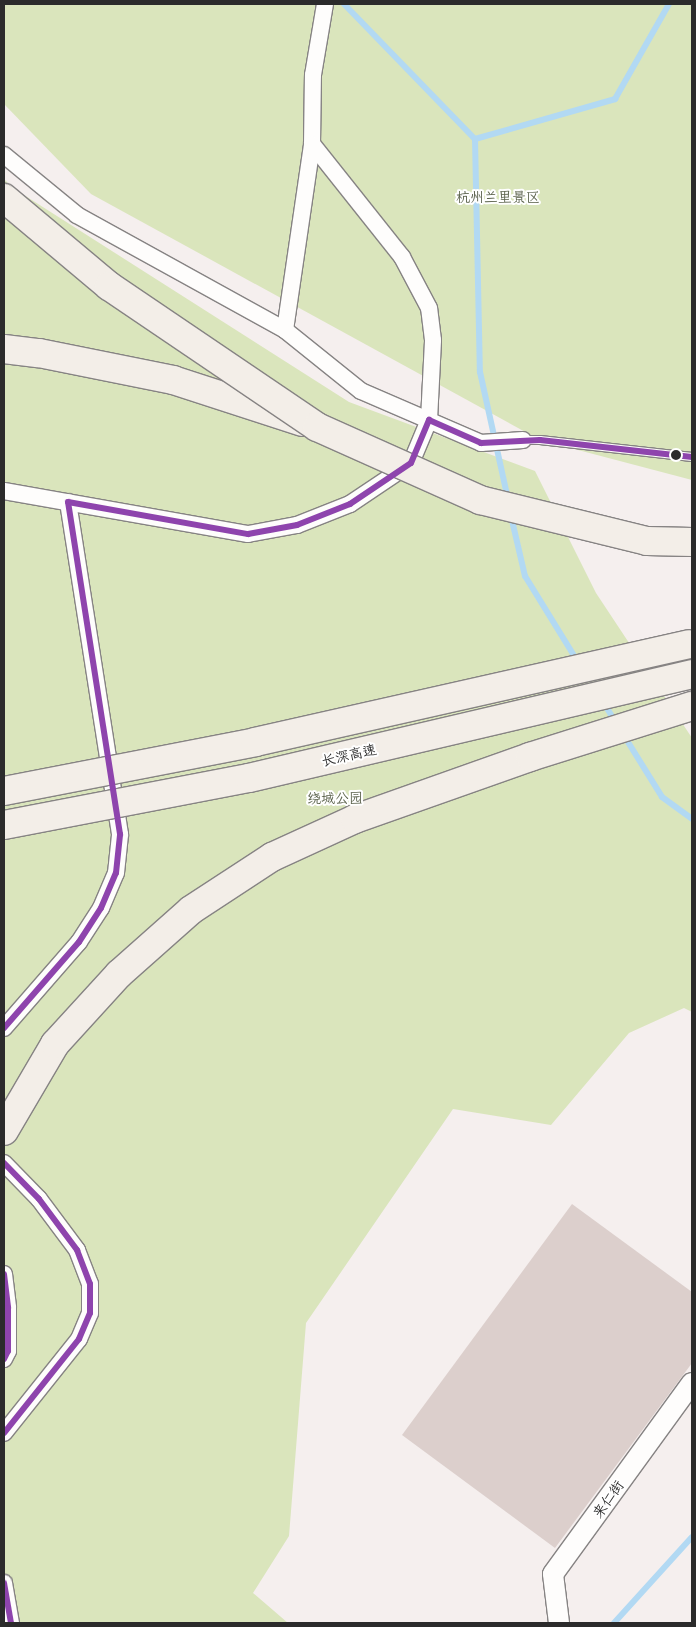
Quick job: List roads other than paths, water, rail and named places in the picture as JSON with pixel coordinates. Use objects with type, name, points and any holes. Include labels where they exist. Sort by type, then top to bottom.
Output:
[{"type":"highway","points":[[4,198],[109,286],[317,427]]},
{"type":"highway","points":[[4,349],[49,354],[173,380],[317,427],[480,500],[647,542],[692,542]]},
{"type":"highway","points":[[4,791],[255,742],[691,644]]},
{"type":"highway","name":"长深高速","points":[[4,825],[249,778],[692,674]]},
{"type":"highway","points":[[4,1131],[55,1044],[119,974],[191,910],[272,857],[355,819],[530,757],[692,706]]},
{"type":"street","points":[[284,330],[312,144],[313,75],[325,4]]},
{"type":"street","points":[[4,491],[248,534],[297,525],[350,504],[411,463],[429,420],[432,340],[429,308],[402,258],[312,144]]},
{"type":"street","points":[[4,155],[77,215],[284,330],[361,391],[481,443],[523,440]]},
{"type":"street","points":[[4,1028],[79,942],[101,908],[116,873],[120,834],[68,502]]},
{"type":"street","points":[[4,1163],[39,1199],[76,1250],[90,1284],[90,1314],[79,1340],[4,1433]]},
{"type":"street","points":[[4,1274],[8,1308],[8,1351],[4,1359]]},
{"type":"street","name":"来仁街","points":[[559,1623],[554,1574],[692,1383]]},
{"type":"street","points":[[4,1583],[11,1623]]},
{"type":"lane","points":[[523,440],[540,440],[692,457]]},
{"type":"waterway","points":[[344,4],[475,139],[480,372],[508,499]]},
{"type":"waterway","points":[[475,139],[615,99],[669,4]]},
{"type":"waterway","points":[[511,516],[525,576],[578,662]]},
{"type":"waterway","points":[[603,702],[616,723]]},
{"type":"waterway","points":[[623,734],[662,797],[692,819]]},
{"type":"waterway","points":[[614,1623],[692,1537]]},
{"type":"park label","name":"杭州兰里景区","points":[[498,197]]},
{"type":"park label","name":"绕城公园","points":[[335,798]]}]
